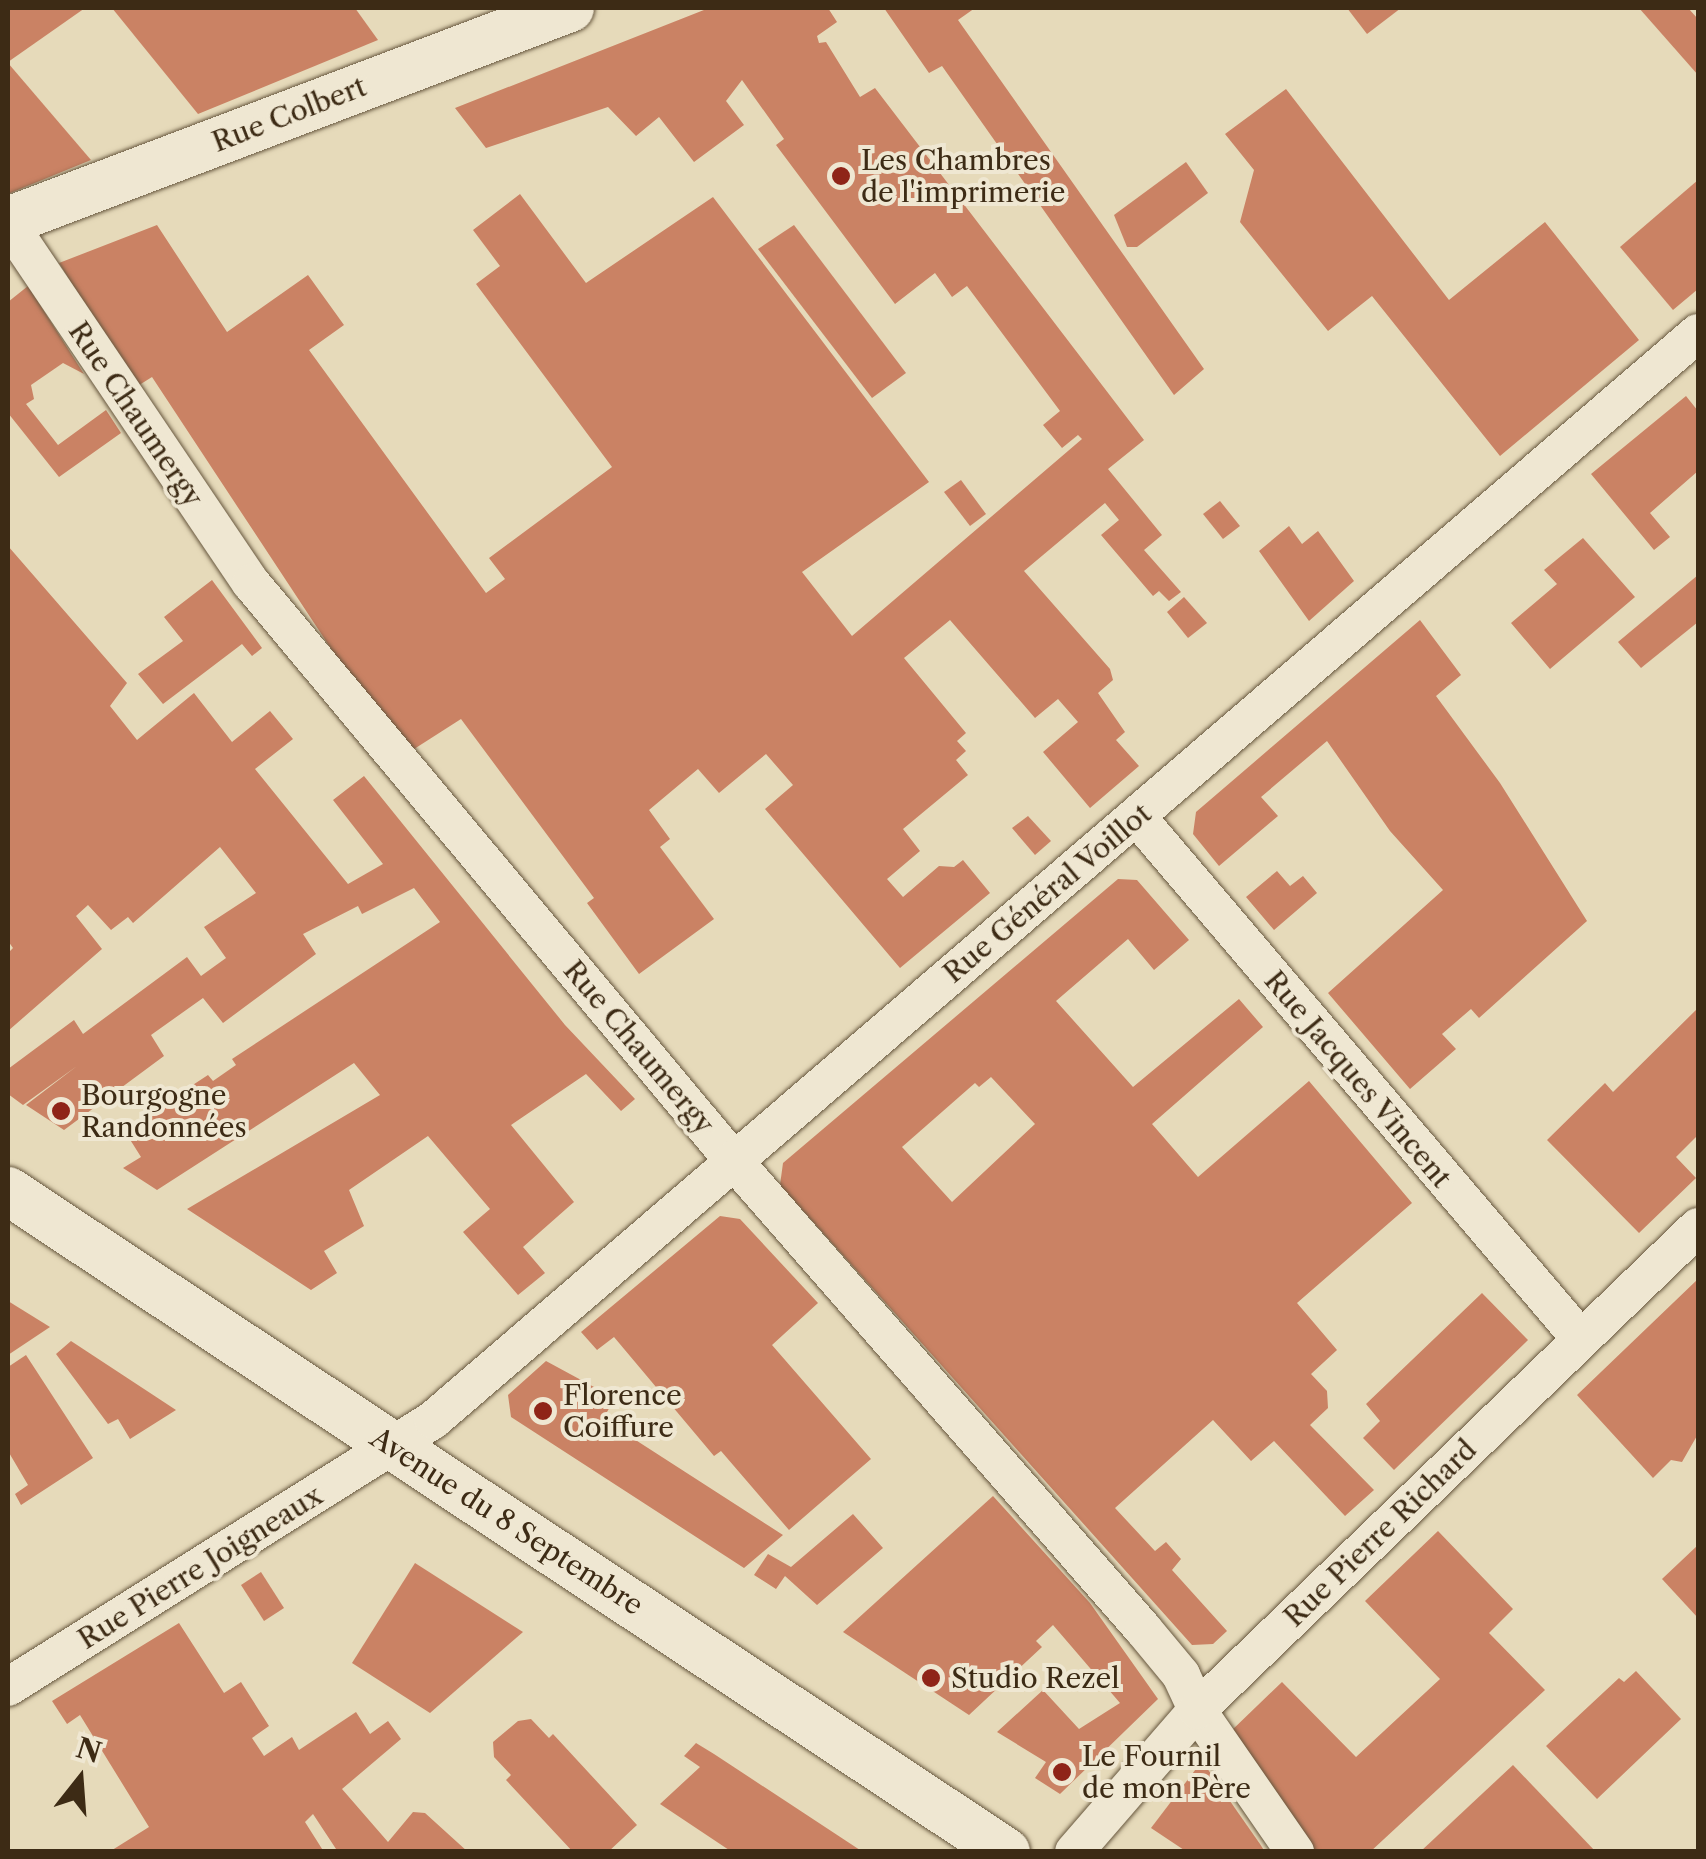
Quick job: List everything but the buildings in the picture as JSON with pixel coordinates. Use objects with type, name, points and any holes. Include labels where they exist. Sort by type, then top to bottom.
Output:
[{"type":"street","name":"Rue Colbert","points":[[8,222],[570,8]]},
{"type":"street","name":"Rue Chaumergy","points":[[8,222],[251,583],[734,1160],[1143,1629],[1180,1675],[1197,1710],[1295,1852]]},
{"type":"street","name":"Rue Général Voillot","points":[[390,1444],[463,1396],[1698,333]]},
{"type":"street","name":"Rue Jacques Vincent","points":[[1137,817],[1582,1339]]},
{"type":"street","name":"Avenue du 8 Septembre","points":[[8,1192],[1006,1852]]},
{"type":"street","name":"Rue Pierre Richard","points":[[1074,1852],[1197,1710],[1698,1227]]},
{"type":"street","name":"Rue Pierre Joigneaux","points":[[8,1686],[390,1444]]},
{"type":"place","name":"Les Chambres de l'imprimerie","points":[[841,176]]},
{"type":"place","name":"Bourgogne Randonnées","points":[[61,1111]]},
{"type":"place","name":"Florence Coiffure","points":[[543,1411]]},
{"type":"place","name":"Studio Rezel","points":[[931,1678]]},
{"type":"place","name":"Le Fournil de mon Père","points":[[1062,1772]]}]
